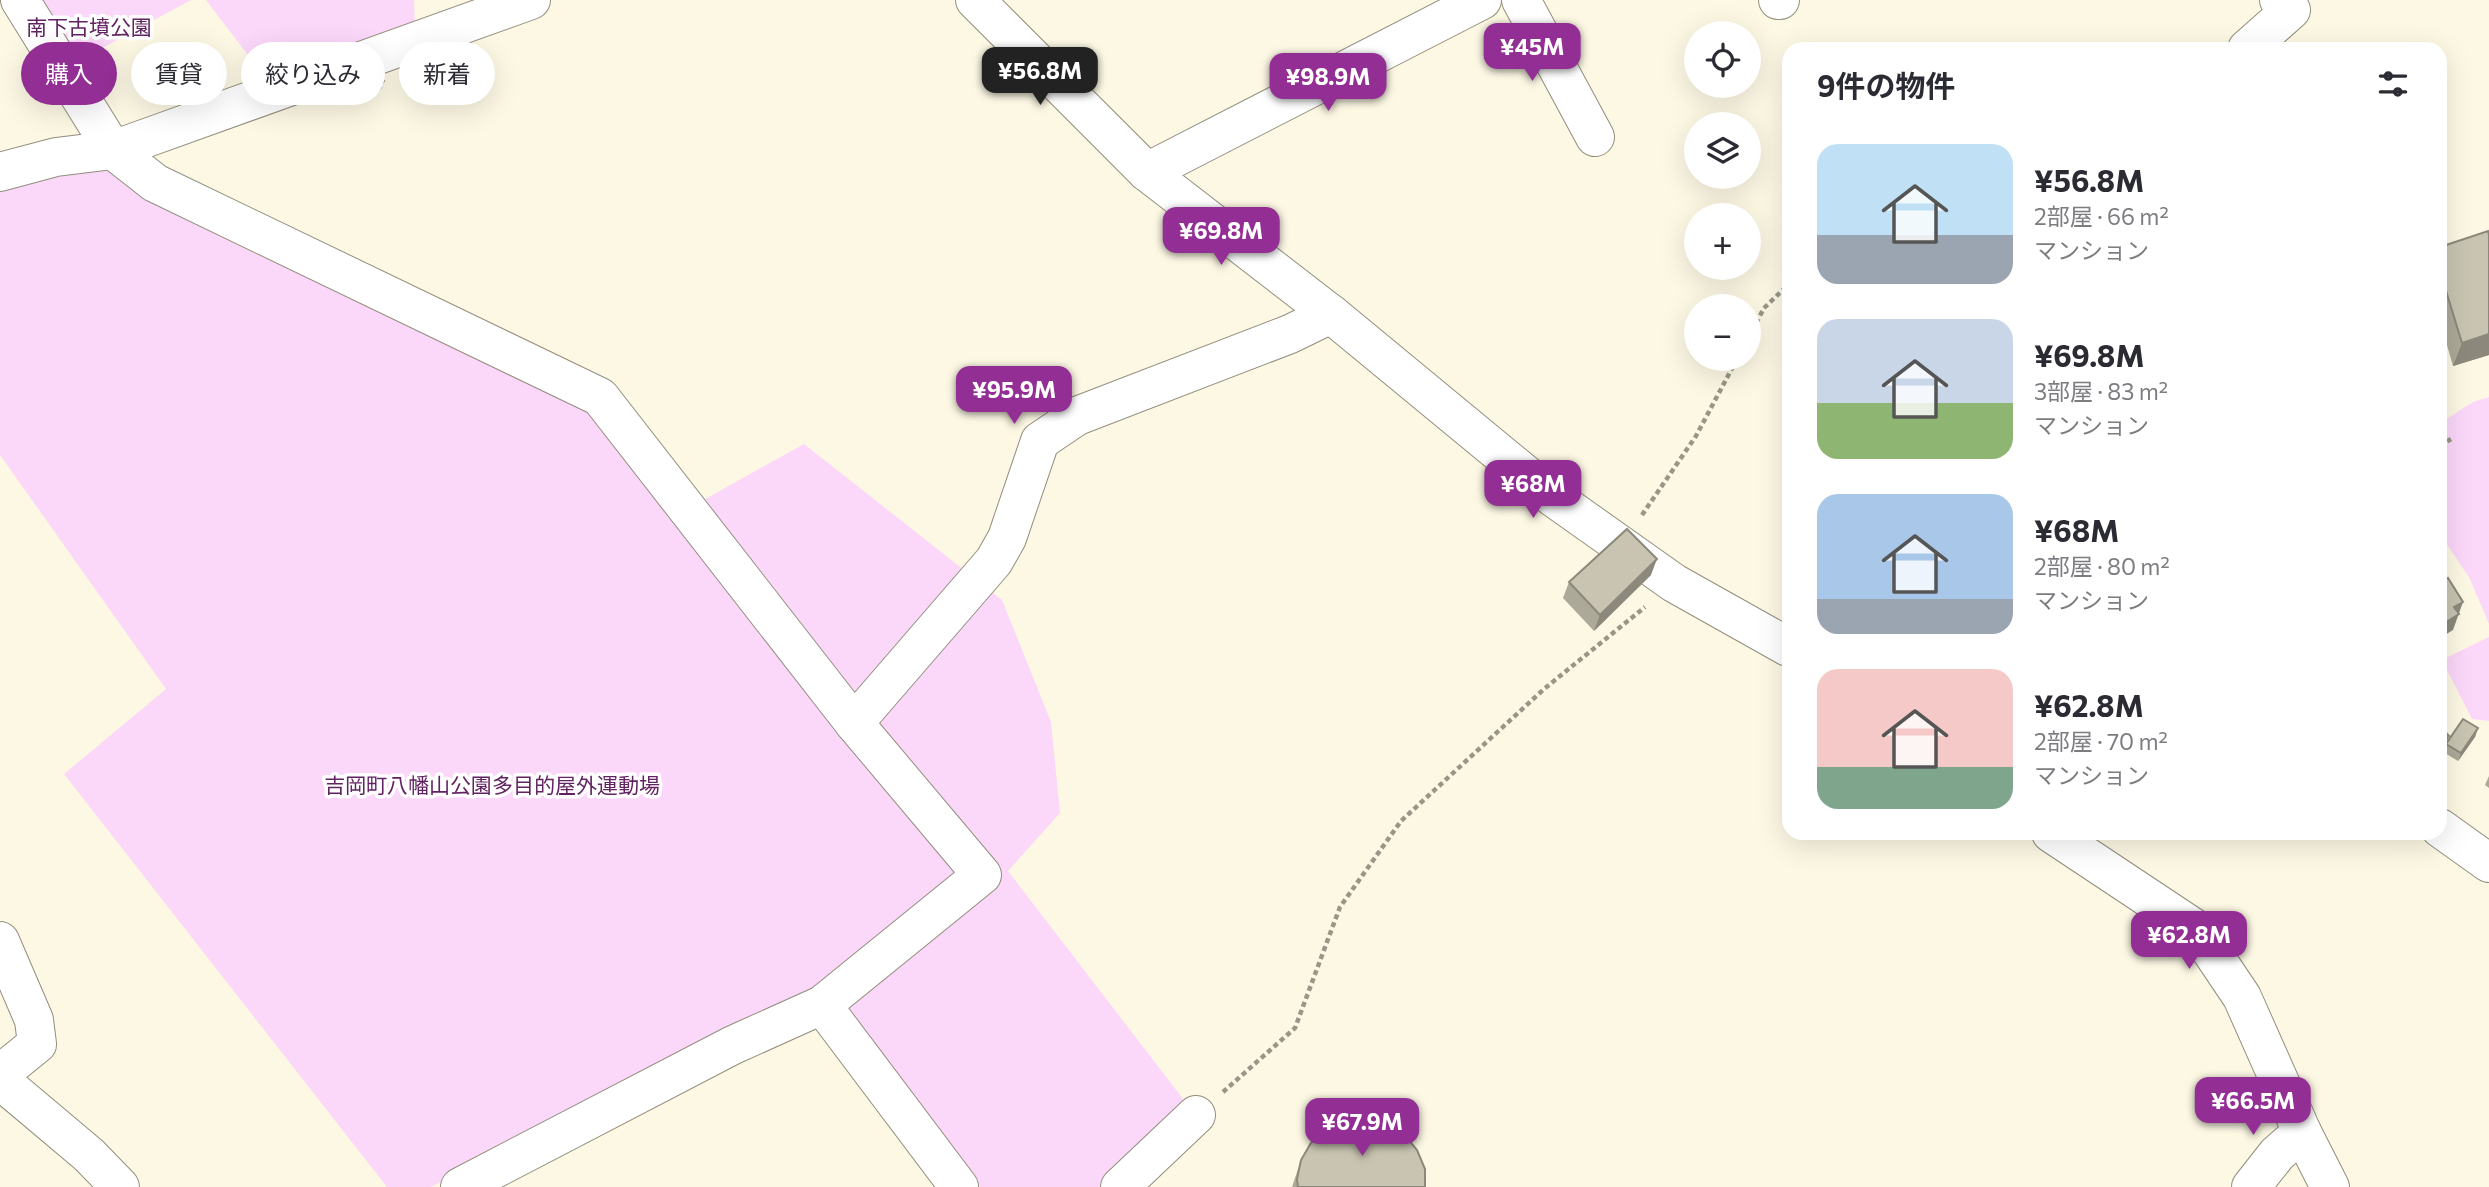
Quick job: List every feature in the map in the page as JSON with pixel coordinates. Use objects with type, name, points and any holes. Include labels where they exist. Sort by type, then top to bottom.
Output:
[{"type":"street","points":[[20,0],[113,150],[155,183],[600,397],[854,723],[982,876],[822,1005],[733,1045],[460,1187]]},
{"type":"street","points":[[0,172],[56,157],[113,150],[531,0]]},
{"type":"street","points":[[975,0],[1147,172],[1331,314],[1553,498],[1674,583],[1782,645]]},
{"type":"street","points":[[1147,172],[1482,0]]},
{"type":"street","points":[[1521,0],[1595,137]]},
{"type":"street","points":[[2255,42],[2291,10],[2279,0]]},
{"type":"street","points":[[854,723],[994,561],[1007,538],[1040,441],[1077,416],[1290,334],[1331,314]]},
{"type":"street","points":[[2447,833],[2489,863]]},
{"type":"street","points":[[2062,840],[2197,930],[2242,997],[2302,1132],[2330,1187]]},
{"type":"street","points":[[0,941],[34,1020],[37,1044],[0,1074]]},
{"type":"street","points":[[822,1005],[959,1187]]},
{"type":"street","points":[[0,1080],[91,1171],[120,1187]]},
{"type":"street","points":[[1121,1187],[1196,1115]]},
{"type":"street","points":[[2250,1187],[2277,1154],[2302,1132]]},
{"type":"path","points":[[1761,314],[1782,291]]},
{"type":"path","points":[[1621,544],[1696,436],[1731,371]]},
{"type":"path","points":[[2447,442],[2451,439]]},
{"type":"path","points":[[1196,1115],[1295,1028],[1340,907],[1401,821],[1544,689],[1674,583]]},
{"type":"green space","name":"南下古墳公園","points":[[40,0],[191,0],[113,42],[68,42]]},
{"type":"green space","name":"南下古墳公園","points":[[206,0],[414,0],[415,30],[382,42],[241,42],[241,46]]},
{"type":"green space","name":"吉岡町八幡山公園多目的屋外運動場","points":[[99,164],[596,415],[680,513],[804,444],[1002,600],[1051,722],[1060,813],[1008,871],[1190,1108],[1100,1187],[980,1187],[843,1015],[810,992],[431,1187],[387,1187],[64,774],[166,689],[0,455],[0,190]]},
{"type":"green space","points":[[2489,397],[2489,624],[2469,577],[2447,544],[2447,419],[2473,402]]},
{"type":"green space","points":[[2489,637],[2489,721],[2472,719],[2447,670],[2447,658]]},
{"type":"building","points":[[2488,231],[2489,334],[2462,343],[2447,294],[2447,245]]},
{"type":"building","points":[[1627,529],[1657,559],[1600,615],[1569,582]]},
{"type":"building","points":[[2447,579],[2463,602],[2454,607],[2459,614],[2447,622]]},
{"type":"building","points":[[2463,719],[2478,728],[2461,753],[2447,743]]},
{"type":"building","points":[[1366,1118],[1386,1123],[1404,1134],[1417,1150],[1425,1169],[1425,1187],[1298,1187],[1301,1160],[1311,1143],[1326,1129],[1345,1120]]}]
